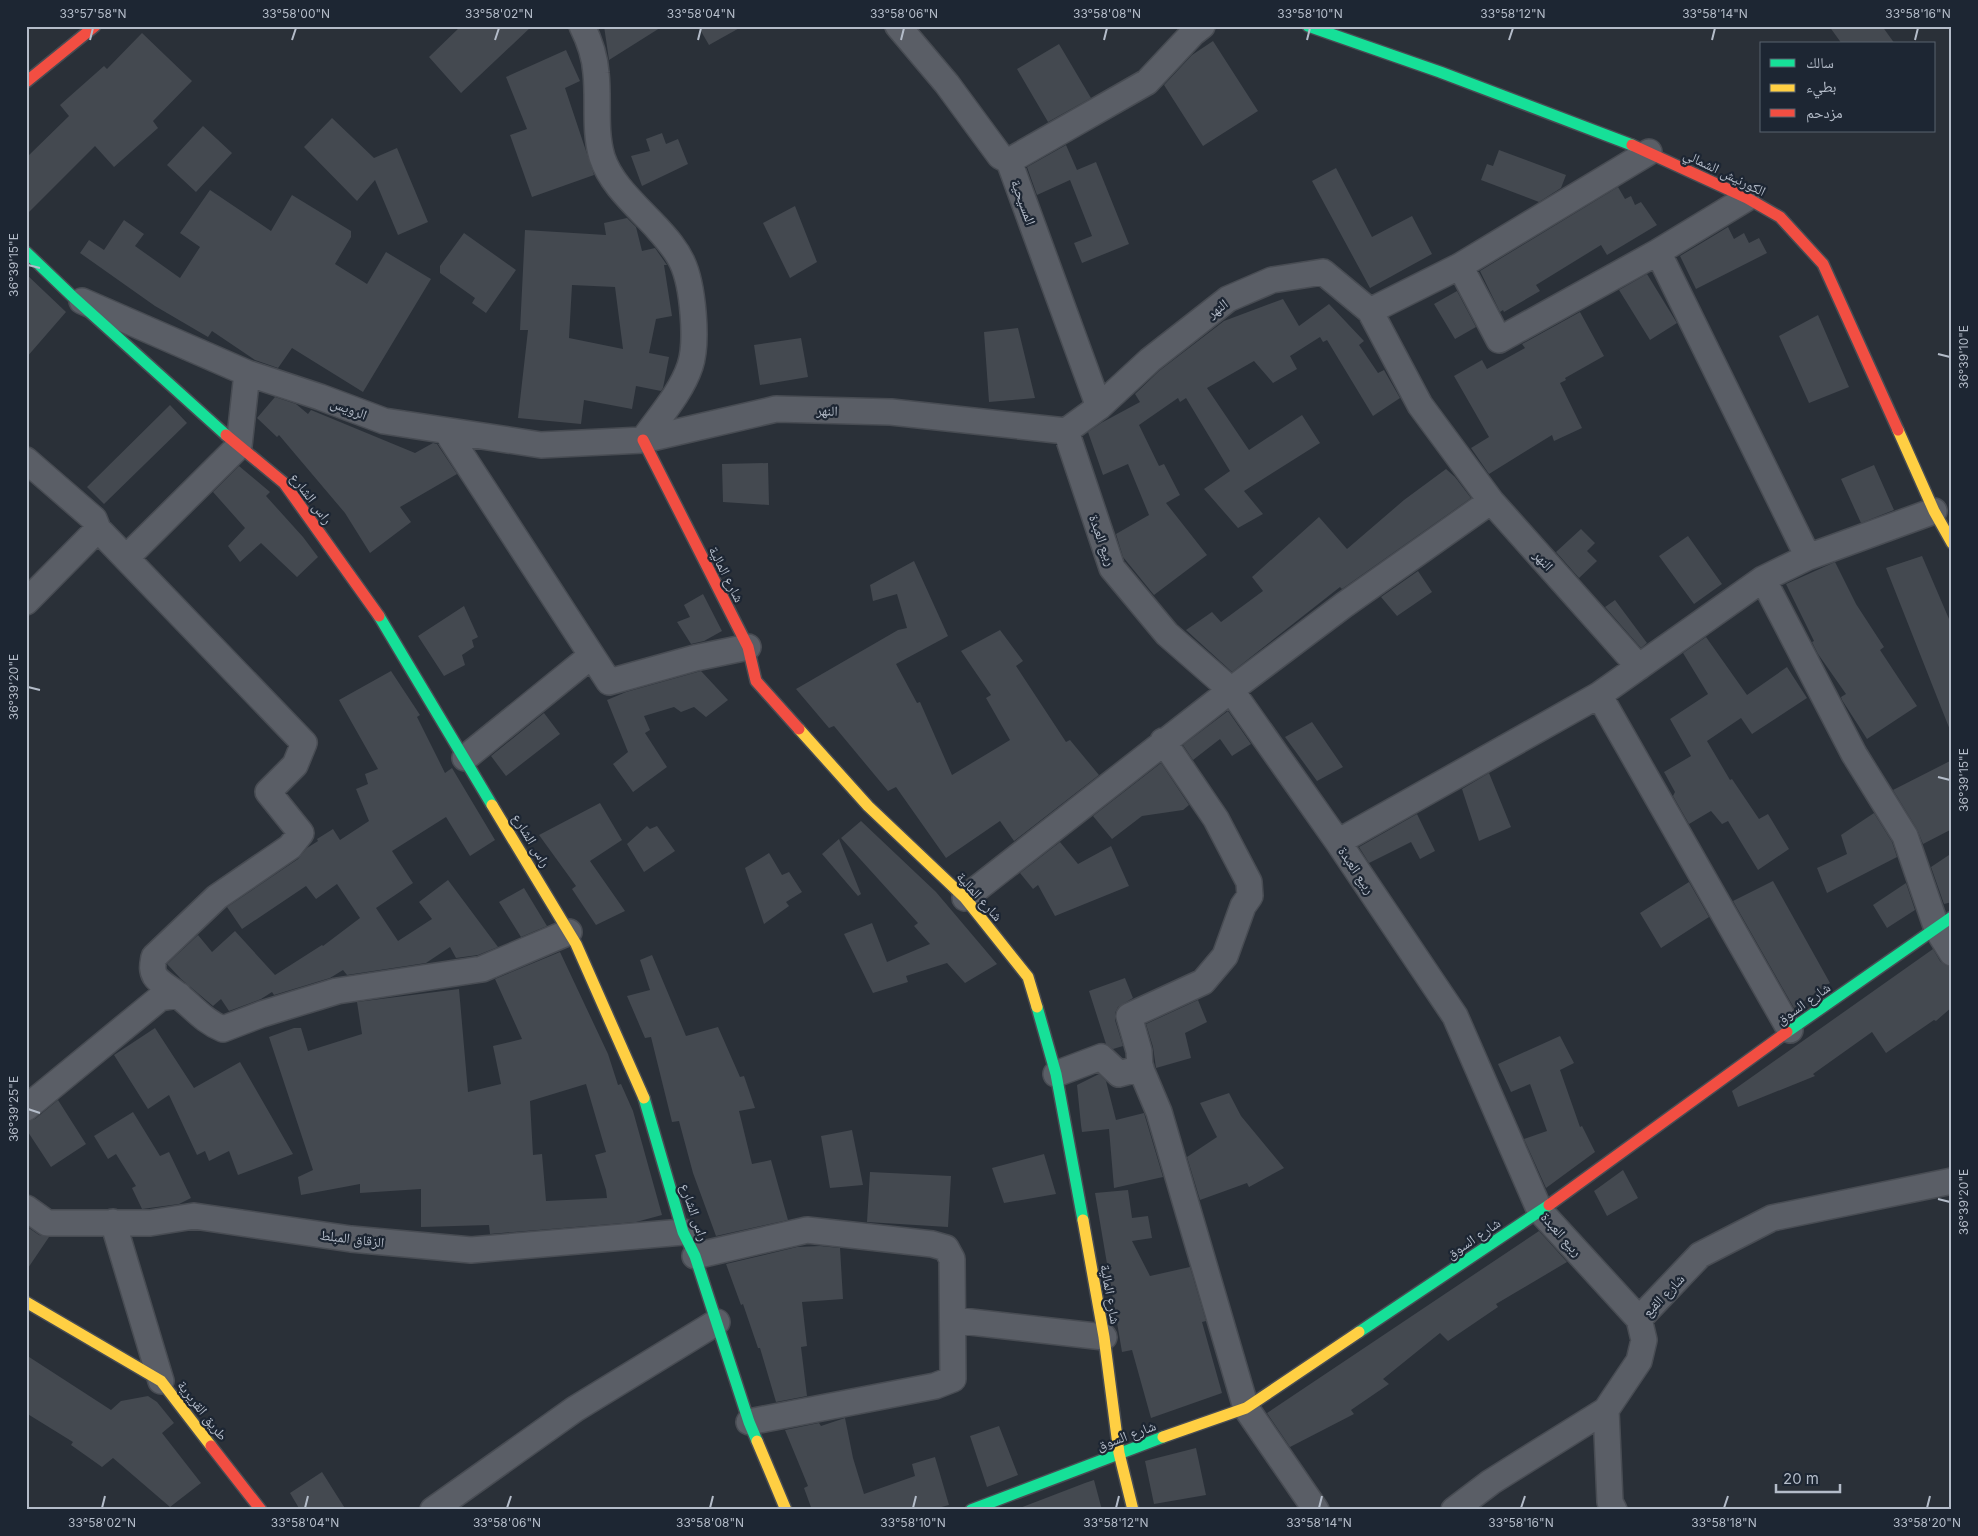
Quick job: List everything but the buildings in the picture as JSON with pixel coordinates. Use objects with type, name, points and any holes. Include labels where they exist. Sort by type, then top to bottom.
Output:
[{"type":"street","points":[[26,82],[96,26]]},
{"type":"street","points":[[582,26],[587,36],[596,72],[598,132],[602,158],[615,182],[672,244],[690,280],[694,344],[690,366],[680,387],[643,440]]},
{"type":"street","name":"المسيحية","points":[[898,26],[947,84],[1000,156],[1008,161],[1099,408]]},
{"type":"street","points":[[1008,161],[1147,82],[1193,33],[1202,26]]},
{"type":"street","name":"الكورنيش الشمالي","points":[[1308,26],[1440,72],[1649,152],[1746,198],[1780,217],[1823,264],[1934,511],[1952,543]]},
{"type":"street","points":[[1370,311],[1460,266],[1649,152]]},
{"type":"street","points":[[1460,266],[1499,340],[1658,252],[1746,198]]},
{"type":"street","name":"راس الشارع","points":[[26,252],[72,296],[239,446],[284,483],[377,613],[465,758],[569,932],[648,1106],[683,1232],[695,1256],[749,1422],[786,1510]]},
{"type":"street","points":[[1658,252],[1808,556]]},
{"type":"street","name":"النهر","points":[[643,440],[776,409],[892,412],[1066,431],[1099,408],[1150,360],[1228,300],[1272,280],[1323,272],[1370,311],[1420,405],[1491,500],[1640,667]]},
{"type":"street","name":"الرويس","points":[[72,296],[247,373],[320,396],[384,421],[541,445],[643,440]]},
{"type":"street","points":[[126,558],[239,446],[247,373]]},
{"type":"street","points":[[446,431],[609,682],[695,658],[748,646]]},
{"type":"street","name":"ربيع العبدة","points":[[1066,431],[1112,568],[1167,634],[1231,690],[1338,842],[1455,1016],[1540,1211],[1639,1320]]},
{"type":"street","name":"شارع المالية","points":[[643,440],[672,502],[748,646],[756,681],[868,806],[965,898],[1028,977],[1056,1074],[1104,1337],[1119,1452],[1133,1510]]},
{"type":"street","points":[[26,460],[94,519],[98,529],[304,743],[295,764],[268,792],[301,833],[290,847],[217,897],[154,957],[152,970],[156,978],[179,995],[213,1025],[223,1029],[262,1014],[337,991],[482,969],[569,932]]},
{"type":"street","points":[[965,898],[1231,690],[1344,605],[1491,500]]},
{"type":"street","points":[[1338,842],[1599,695],[1763,579],[1808,556],[1934,511]]},
{"type":"street","points":[[26,602],[98,529]]},
{"type":"street","points":[[1763,579],[1854,754],[1904,836],[1945,923],[1952,953]]},
{"type":"street","points":[[465,758],[591,656]]},
{"type":"street","points":[[1599,695],[1790,1030]]},
{"type":"street","points":[[1163,742],[1216,819],[1249,882],[1250,896],[1243,906],[1225,956],[1203,982],[1129,1016],[1139,1051],[1141,1068],[1159,1112],[1246,1408],[1316,1510]]},
{"type":"street","name":"شارع السوق","points":[[971,1510],[1119,1452],[1246,1408],[1540,1211],[1790,1030],[1945,923]]},
{"type":"street","points":[[26,1108],[160,998],[179,995]]},
{"type":"street","points":[[1056,1074],[1100,1057],[1119,1074],[1141,1068]]},
{"type":"street","name":"شارع القبع","points":[[1454,1510],[1491,1482],[1606,1410],[1640,1361],[1644,1340],[1639,1320],[1700,1256],[1772,1218],[1952,1181]]},
{"type":"street","name":"الزقاق المبلط","points":[[26,1208],[47,1223],[150,1223],[194,1216],[351,1239],[471,1250],[683,1232]]},
{"type":"street","points":[[113,1222],[161,1381]]},
{"type":"street","points":[[695,1256],[808,1230],[932,1244],[946,1248],[952,1259],[953,1379],[935,1386],[749,1422]]},
{"type":"street","name":"طريق القريرية","points":[[26,1302],[161,1381],[261,1510]]},
{"type":"street","points":[[953,1320],[1104,1337]]},
{"type":"street","points":[[433,1510],[575,1409],[717,1322]]},
{"type":"street","points":[[1606,1410],[1610,1502],[1614,1510]]},
{"type":"traffic: fast","points":[[1308,26],[1440,72],[1632,145]]},
{"type":"traffic: fast","points":[[26,252],[226,435]]},
{"type":"traffic: fast","points":[[379,616],[492,805]]},
{"type":"traffic: fast","points":[[1787,1032],[1952,917]]},
{"type":"traffic: fast","points":[[1037,1007],[1056,1074],[1083,1220]]},
{"type":"traffic: fast","points":[[644,1098],[683,1232],[695,1256],[749,1422],[757,1441]]},
{"type":"traffic: fast","points":[[1359,1332],[1549,1205]]},
{"type":"traffic: fast","points":[[971,1510],[1163,1437]]},
{"type":"traffic: slow","points":[[1898,430],[1934,511],[1952,543]]},
{"type":"traffic: slow","points":[[799,729],[868,806],[965,898],[1028,977],[1037,1007]]},
{"type":"traffic: slow","points":[[492,805],[576,944],[644,1098]]},
{"type":"traffic: slow","points":[[1083,1220],[1104,1337],[1119,1453],[1133,1510]]},
{"type":"traffic: slow","points":[[26,1302],[161,1381],[211,1446]]},
{"type":"traffic: slow","points":[[1163,1437],[1246,1408],[1359,1332]]},
{"type":"traffic: slow","points":[[757,1441],[786,1510]]},
{"type":"traffic: jam","points":[[26,82],[95,26]]},
{"type":"traffic: jam","points":[[1632,145],[1747,198],[1780,217],[1823,264],[1898,430]]},
{"type":"traffic: jam","points":[[226,435],[284,483],[379,616]]},
{"type":"traffic: jam","points":[[643,440],[748,647],[756,681],[799,729]]},
{"type":"traffic: jam","points":[[1549,1205],[1787,1032]]},
{"type":"traffic: jam","points":[[211,1446],[261,1510]]}]
